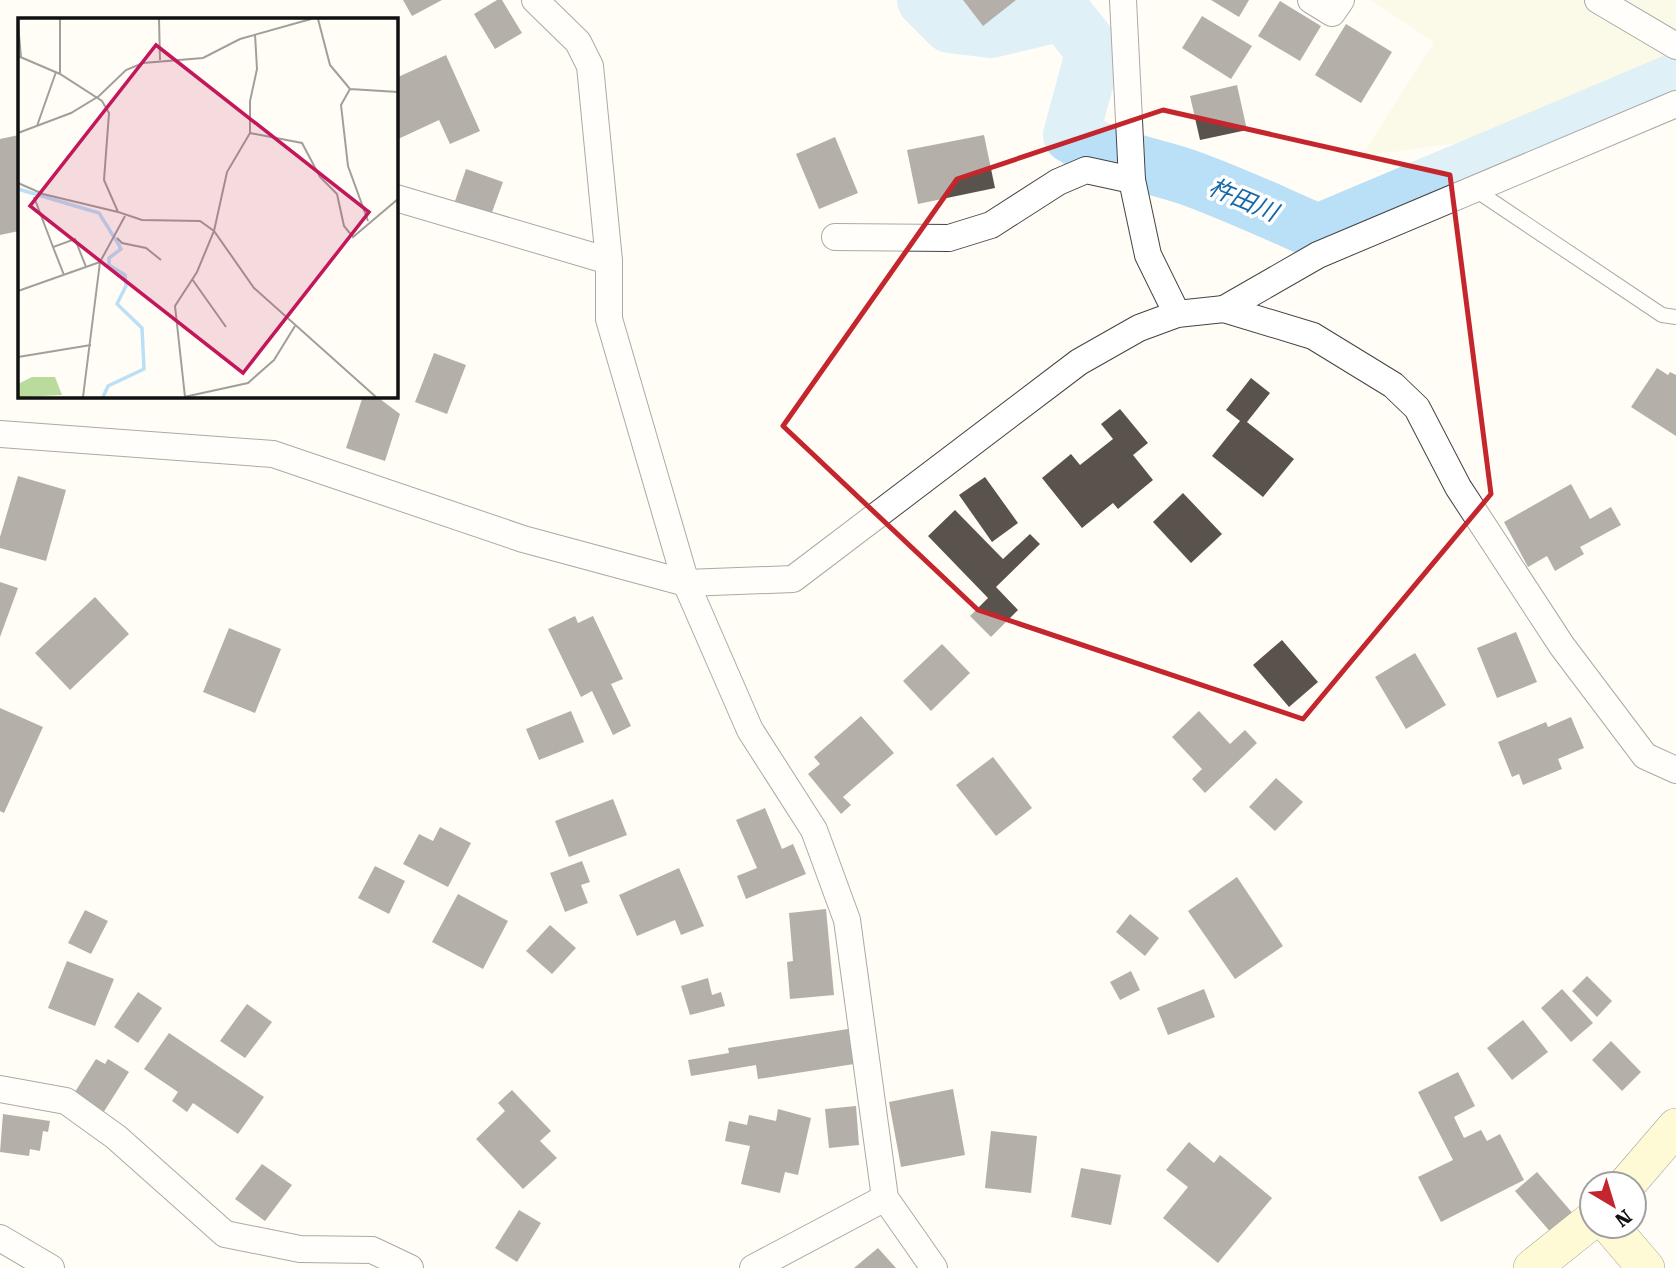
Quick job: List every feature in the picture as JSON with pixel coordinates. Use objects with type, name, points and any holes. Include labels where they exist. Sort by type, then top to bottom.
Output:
[{"type":"street","points":[[535,0],[578,42],[590,66],[609,261],[609,319],[686,583],[750,730],[814,830],[847,920],[885,1198],[934,1268]]},
{"type":"street","points":[[1123,0],[1132,180],[1148,256],[1177,314]]},
{"type":"street","points":[[1311,0],[1332,13],[1341,0]]},
{"type":"street","points":[[1598,0],[1676,46]]},
{"type":"street","points":[[1224,309],[1318,255],[1676,104]]},
{"type":"street","points":[[835,237],[949,238],[991,225],[1058,182],[1086,170],[1132,180]]},
{"type":"street","points":[[397,198],[609,261]]},
{"type":"street","points":[[0,434],[272,454],[523,539],[686,583],[793,579],[1079,362],[1139,328],[1177,314],[1224,309],[1313,336],[1393,385],[1417,408],[1458,487],[1562,646],[1645,756],[1676,770]]},
{"type":"street","points":[[0,1089],[66,1101],[116,1137],[225,1234],[300,1249],[372,1250],[410,1268]]},
{"type":"street","points":[[1639,1170],[1676,1127]]},
{"type":"street","points":[[753,1268],[885,1198]]},
{"type":"street","points":[[1532,1268],[1578,1231]]},
{"type":"street","points":[[0,1238],[51,1268]]},
{"type":"street","points":[[1621,1240],[1646,1268]]},
{"type":"lane","points":[[1474,189],[1662,315],[1676,317]]},
{"type":"highlighted area","points":[[1163,110],[1450,175],[1491,494],[1303,719],[978,610],[783,426],[957,179]]},
{"type":"shaded area","points":[[1370,0],[1676,0],[1676,61],[1592,101],[1458,143],[1362,156],[1434,42]]},
{"type":"building","points":[[403,0],[442,0],[412,16]]},
{"type":"building","points":[[497,0],[502,0],[522,33],[495,49],[474,14]]},
{"type":"building","points":[[963,0],[1016,0],[983,26]]},
{"type":"building","points":[[1211,0],[1249,0],[1239,17]]},
{"type":"building","points":[[1280,1],[1321,26],[1300,61],[1258,36]]},
{"type":"building","points":[[1202,16],[1252,46],[1231,79],[1182,48]]},
{"type":"building","points":[[1346,24],[1392,52],[1361,103],[1315,75]]},
{"type":"building","points":[[446,55],[480,131],[450,144],[439,120],[397,140],[397,78]]},
{"type":"building","points":[[1237,85],[1247,130],[1200,140],[1190,96]]},
{"type":"building","points":[[18,135],[18,231],[0,235],[0,139]]},
{"type":"building","points":[[984,135],[995,188],[918,204],[907,150]]},
{"type":"building","points":[[835,137],[858,193],[819,209],[796,154]]},
{"type":"building","points":[[466,169],[503,182],[491,215],[455,201]]},
{"type":"building","points":[[434,353],[466,365],[447,414],[415,402]]},
{"type":"building","points":[[1657,368],[1668,375],[1670,372],[1676,375],[1676,436],[1631,407]]},
{"type":"building","points":[[1251,378],[1270,393],[1247,422],[1294,459],[1263,497],[1212,456],[1240,421],[1226,410]]},
{"type":"building","points":[[363,397],[377,397],[400,414],[385,461],[346,448]]},
{"type":"building","points":[[1120,409],[1148,443],[1133,455],[1153,480],[1118,509],[1113,503],[1082,528],[1042,478],[1071,454],[1080,465],[1113,439],[1101,424]]},
{"type":"building","points":[[18,476],[66,490],[46,561],[0,548],[0,537]]},
{"type":"building","points":[[985,477],[1018,523],[992,542],[959,495]]},
{"type":"building","points":[[1571,484],[1590,519],[1611,507],[1621,525],[1580,547],[1584,554],[1555,571],[1547,556],[1528,567],[1504,522]]},
{"type":"building","points":[[1183,493],[1222,534],[1191,563],[1153,522]]},
{"type":"building","points":[[955,510],[1003,559],[1030,534],[1040,544],[996,587],[1018,610],[991,637],[970,616],[988,598],[928,536]]},
{"type":"building","points":[[0,582],[18,588],[0,637]]},
{"type":"building","points":[[95,597],[129,634],[70,690],[35,653]]},
{"type":"building","points":[[575,616],[578,623],[593,616],[623,679],[611,684],[631,726],[613,735],[592,691],[581,697],[548,629]]},
{"type":"building","points":[[229,628],[281,649],[255,713],[203,692]]},
{"type":"building","points":[[1516,632],[1537,682],[1497,698],[1477,648]]},
{"type":"building","points":[[1282,640],[1318,682],[1289,707],[1253,665]]},
{"type":"building","points":[[942,644],[970,673],[931,711],[903,681]]},
{"type":"building","points":[[1415,653],[1446,705],[1406,729],[1375,677]]},
{"type":"building","points":[[0,708],[43,727],[4,813],[0,811]]},
{"type":"building","points":[[571,711],[584,742],[539,760],[526,729]]},
{"type":"building","points":[[1199,711],[1230,744],[1245,730],[1257,743],[1205,793],[1192,779],[1202,769],[1172,737]]},
{"type":"building","points":[[861,716],[894,753],[843,797],[851,805],[841,814],[808,774],[820,764],[814,757]]},
{"type":"building","points":[[1571,717],[1584,748],[1558,759],[1562,769],[1523,785],[1519,774],[1512,777],[1498,742],[1546,722],[1548,727]]},
{"type":"building","points":[[993,757],[1032,808],[996,836],[956,785]]},
{"type":"building","points":[[1276,778],[1303,802],[1275,831],[1249,807]]},
{"type":"building","points":[[613,799],[627,835],[569,857],[555,821]]},
{"type":"building","points":[[765,808],[782,849],[793,844],[806,874],[746,899],[737,876],[757,868],[736,820]]},
{"type":"building","points":[[440,827],[471,843],[448,887],[403,864],[419,834],[433,841]]},
{"type":"building","points":[[582,861],[590,882],[581,885],[588,903],[565,912],[550,873]]},
{"type":"building","points":[[375,866],[405,881],[389,914],[358,898]]},
{"type":"building","points":[[679,868],[704,926],[681,935],[675,920],[637,936],[619,895]]},
{"type":"building","points":[[1237,877],[1283,946],[1235,979],[1188,911]]},
{"type":"building","points":[[458,894],[508,921],[483,969],[432,942]]},
{"type":"building","points":[[826,909],[834,995],[790,999],[787,962],[793,961],[789,913]]},
{"type":"building","points":[[85,910],[108,921],[91,954],[68,943]]},
{"type":"building","points":[[1130,914],[1159,938],[1145,956],[1116,932]]},
{"type":"building","points":[[550,925],[576,948],[552,974],[526,951]]},
{"type":"building","points":[[67,961],[114,979],[95,1026],[48,1008]]},
{"type":"building","points":[[1131,971],[1140,990],[1120,1000],[1110,982]]},
{"type":"building","points":[[1587,976],[1612,1001],[1597,1017],[1572,991]]},
{"type":"building","points":[[708,978],[712,995],[721,992],[725,1006],[690,1015],[681,986]]},
{"type":"building","points":[[1204,989],[1215,1017],[1168,1035],[1157,1008]]},
{"type":"building","points":[[1562,989],[1593,1023],[1571,1042],[1541,1008]]},
{"type":"building","points":[[138,992],[162,1008],[138,1043],[114,1027]]},
{"type":"building","points":[[247,1004],[272,1022],[245,1058],[220,1041]]},
{"type":"building","points":[[1523,1020],[1548,1052],[1512,1080],[1487,1048]]},
{"type":"building","points":[[848,1029],[854,1064],[758,1079],[756,1065],[691,1076],[688,1060],[729,1053],[728,1048]]},
{"type":"building","points":[[169,1033],[264,1097],[238,1134],[193,1103],[187,1112],[172,1101],[178,1092],[144,1069]]},
{"type":"building","points":[[1611,1041],[1641,1072],[1622,1091],[1592,1060]]},
{"type":"building","points":[[96,1059],[105,1064],[108,1059],[129,1072],[103,1113],[73,1095]]},
{"type":"building","points":[[1458,1072],[1475,1106],[1454,1117],[1464,1138],[1481,1130],[1487,1141],[1500,1134],[1524,1180],[1441,1222],[1418,1177],[1453,1160],[1418,1092]]},
{"type":"building","points":[[953,1089],[965,1155],[901,1167],[889,1102]]},
{"type":"building","points":[[512,1090],[551,1131],[540,1141],[557,1158],[523,1189],[476,1139],[505,1111],[498,1103]]},
{"type":"building","points":[[856,1106],[859,1145],[829,1148],[825,1109]]},
{"type":"building","points":[[778,1109],[811,1118],[798,1175],[785,1172],[780,1193],[741,1184],[750,1146],[725,1141],[729,1121],[747,1125],[749,1115],[776,1121]]},
{"type":"building","points":[[3,1114],[50,1121],[48,1132],[43,1131],[40,1151],[30,1149],[29,1156],[0,1152]]},
{"type":"building","points":[[991,1131],[1037,1136],[1031,1193],[985,1188]]},
{"type":"building","points":[[1189,1142],[1214,1163],[1220,1155],[1272,1198],[1218,1263],[1163,1218],[1188,1187],[1166,1170]]},
{"type":"building","points":[[262,1164],[292,1185],[265,1221],[235,1199]]},
{"type":"building","points":[[1081,1168],[1121,1175],[1111,1225],[1071,1217]]},
{"type":"building","points":[[1537,1172],[1575,1216],[1553,1235],[1515,1191]]},
{"type":"building","points":[[519,1210],[541,1223],[517,1262],[495,1248]]},
{"type":"building","points":[[878,1248],[896,1268],[854,1268]]},
{"type":"waterway","name":"杵田川","points":[[925,0],[950,25],[991,30],[1054,15],[1066,16],[1094,51],[1071,135],[1113,155],[1204,183],[1318,232],[1676,81]]}]
